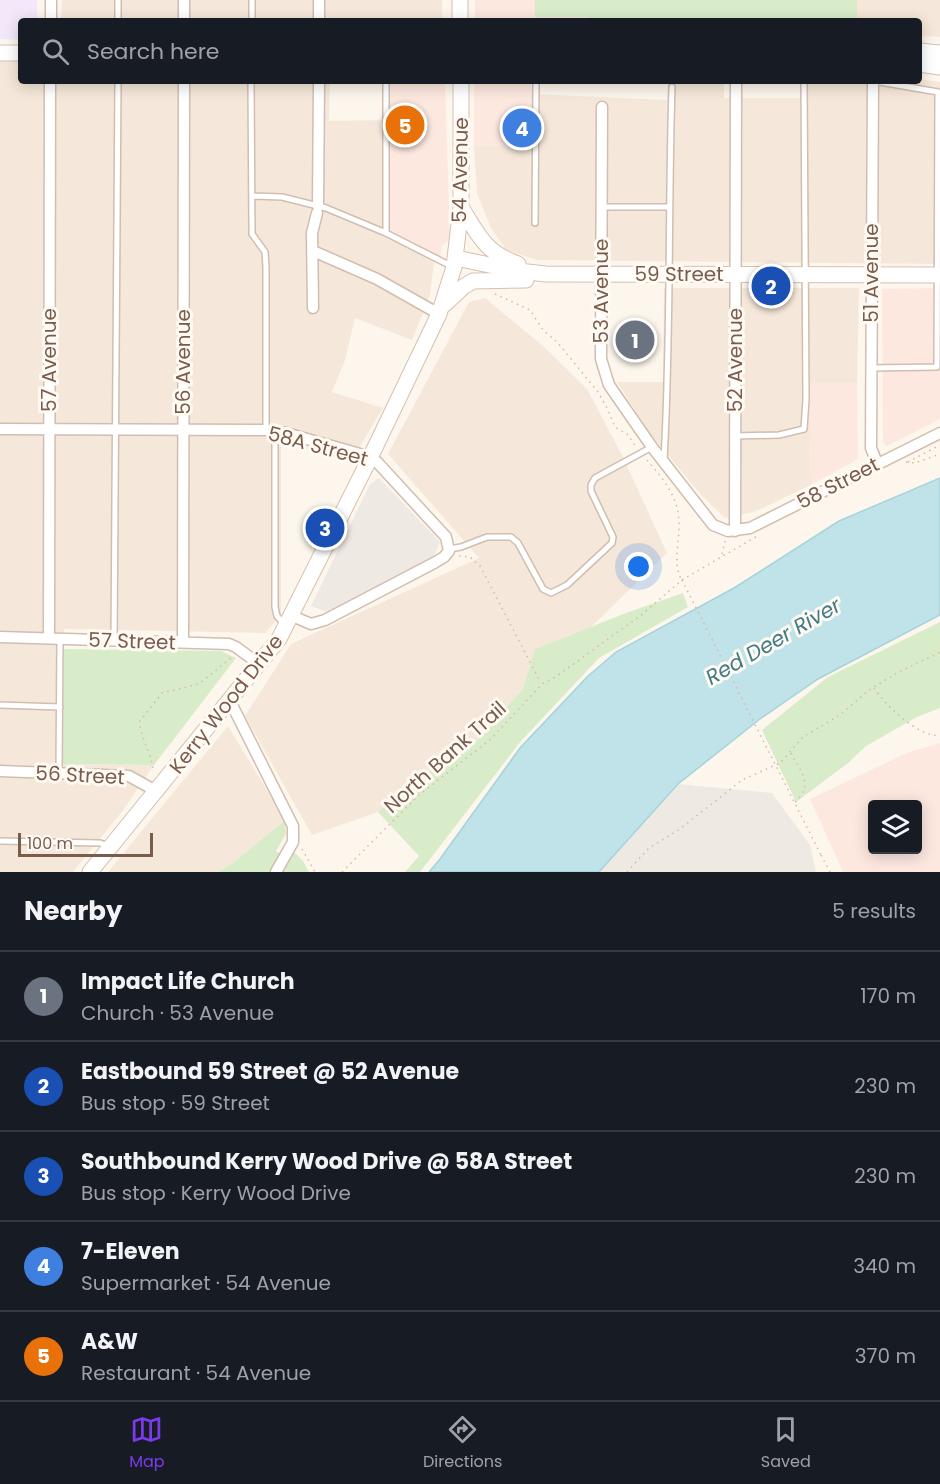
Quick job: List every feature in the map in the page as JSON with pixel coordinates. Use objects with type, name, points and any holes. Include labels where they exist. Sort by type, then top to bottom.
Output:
[{"type":"street","points":[[51,0],[51,18]]},
{"type":"street","points":[[184,0],[184,18]]},
{"type":"street","points":[[319,0],[319,18]]},
{"type":"street","points":[[460,0],[460,18]]},
{"type":"street","points":[[922,51],[940,53]]},
{"type":"street","points":[[0,53],[18,53]]},
{"type":"street","points":[[922,64],[940,67]]},
{"type":"street","name":"57 Avenue","points":[[50,84],[49,429],[55,638]]},
{"type":"street","name":"56 Avenue","points":[[183,642],[184,84]]},
{"type":"street","points":[[313,308],[313,228],[318,209],[319,84]]},
{"type":"street","name":"54 Avenue","points":[[455,263],[461,207],[461,84]]},
{"type":"street","name":"52 Avenue","points":[[735,531],[736,84]]},
{"type":"street","name":"51 Avenue","points":[[873,84],[871,448],[877,463]]},
{"type":"street","name":"53 Avenue","points":[[602,107],[601,358],[609,386],[652,447],[713,525],[735,531]]},
{"type":"street","points":[[461,207],[488,249],[504,260],[546,274]]},
{"type":"street","points":[[313,251],[441,310],[463,287],[473,281],[529,280],[546,274]]},
{"type":"street","name":"59 Street","points":[[455,263],[546,274],[939,275]]},
{"type":"street","name":"Kerry Wood Drive","points":[[90,872],[279,639],[441,310],[455,263]]},
{"type":"street","name":"58A Street","points":[[0,429],[270,430],[370,458],[384,468],[443,533],[448,541],[448,552]]},
{"type":"street","name":"58 Street","points":[[735,531],[759,524],[940,433]]},
{"type":"street","points":[[289,621],[311,624],[325,620],[434,564],[448,552]]},
{"type":"street","name":"57 Street","points":[[0,637],[233,645],[259,664]]},
{"type":"street","points":[[230,701],[292,821],[293,842],[276,872]]},
{"type":"street","name":"56 Street","points":[[0,771],[129,776],[156,791]]},
{"type":"lane","points":[[118,0],[118,18]]},
{"type":"lane","points":[[252,0],[252,18]]},
{"type":"lane","points":[[114,640],[118,84]]},
{"type":"lane","points":[[251,84],[252,234],[266,252],[267,267],[275,607],[277,616],[289,621]]},
{"type":"lane","points":[[386,84],[387,233]]},
{"type":"lane","points":[[535,224],[536,84]]},
{"type":"lane","points":[[735,436],[779,435],[804,429],[806,399],[804,84]]},
{"type":"lane","points":[[872,368],[937,367],[938,92],[891,84]]},
{"type":"lane","points":[[664,462],[669,371],[668,207],[672,87]]},
{"type":"lane","points":[[252,196],[282,197],[387,233],[434,259],[455,263]]},
{"type":"lane","points":[[601,207],[668,207]]},
{"type":"lane","points":[[448,552],[487,537],[511,537],[519,543],[543,589],[551,592],[560,590],[612,543],[613,537],[591,491],[595,478],[652,447]]},
{"type":"lane","points":[[55,638],[60,706],[59,773]]},
{"type":"lane","points":[[0,705],[60,706]]},
{"type":"lane","points":[[0,841],[100,843],[110,847]]},
{"type":"path","points":[[491,291],[530,310],[543,330],[558,344],[598,392],[608,408],[615,427],[627,434],[670,488],[678,508],[676,564],[682,580],[830,872]]},
{"type":"path","points":[[902,463],[940,446]]},
{"type":"path","points":[[907,462],[915,463],[940,454]]},
{"type":"path","name":"North Bank Trail","points":[[342,872],[419,795],[491,739],[542,684],[554,678],[640,616],[682,580],[764,532]]},
{"type":"path","points":[[722,555],[725,540]]},
{"type":"path","points":[[448,552],[470,556],[480,567],[542,684]]},
{"type":"path","points":[[627,872],[649,848],[680,829],[742,780],[775,766],[803,737],[840,715],[874,687],[940,652]]},
{"type":"path","points":[[153,768],[150,750],[139,725],[140,721],[162,693],[200,684],[225,665],[235,654]]},
{"type":"path","points":[[874,687],[878,695],[895,712],[928,734],[940,735]]},
{"type":"path","points":[[790,753],[806,784],[804,792],[794,802]]},
{"type":"path","points":[[293,842],[302,849],[315,872]]},
{"type":"shaded area","points":[[0,0],[37,0],[37,18],[18,18],[18,40],[0,39]]},
{"type":"shaded area","points":[[62,0],[442,0],[442,18],[61,18]]},
{"type":"shaded area","points":[[475,0],[535,0],[536,16],[588,17],[588,18],[475,18]]},
{"type":"shaded area","points":[[857,0],[940,0],[940,37],[922,36],[922,18],[857,18]]},
{"type":"shaded area","points":[[0,61],[18,61],[18,84],[330,84],[329,121],[390,120],[385,233],[434,263],[430,295],[412,340],[355,318],[345,360],[332,392],[383,408],[351,461],[281,443],[281,615],[265,633],[64,629],[64,764],[154,765],[124,809],[73,872],[0,872]]},
{"type":"shaded area","points":[[922,79],[940,82],[940,264],[537,260],[506,250],[491,228],[477,193],[474,146],[533,145],[531,94],[667,100],[668,84],[724,84],[724,98],[807,98],[807,84],[922,84]]},
{"type":"shaded area","points":[[390,84],[445,84],[450,240],[442,246],[440,256],[435,256],[434,263],[385,233]]},
{"type":"shaded area","points":[[474,84],[531,84],[533,145],[474,146]]},
{"type":"shaded area","points":[[664,288],[859,288],[857,383],[809,384],[811,485],[754,512],[725,518],[702,496],[648,431],[617,382],[663,382]]},
{"type":"shaded area","points":[[940,288],[940,419],[887,446],[883,443],[882,289]]},
{"type":"shaded area","points":[[485,298],[543,346],[587,389],[622,455],[667,553],[591,627],[535,649],[523,689],[469,749],[420,776],[378,812],[312,835],[245,716],[291,644],[479,558],[388,454],[469,302]]},
{"type":"shaded area","points":[[809,383],[857,383],[858,459],[811,485]]},
{"type":"shaded area","points":[[379,478],[440,542],[434,556],[327,612],[311,606],[370,484]]},
{"type":"shaded area","points":[[228,726],[285,820],[233,863],[218,872],[108,872]]},
{"type":"shaded area","points":[[940,743],[940,872],[843,872],[810,799],[909,752]]},
{"type":"shaded area","points":[[678,784],[772,793],[810,845],[816,872],[599,872]]},
{"type":"green space","points":[[535,0],[857,0],[857,18],[535,17]]},
{"type":"green space","points":[[683,593],[688,607],[599,658],[521,741],[420,872],[405,872],[419,856],[378,812],[420,776],[469,749],[523,689],[535,649]]},
{"type":"green space","points":[[940,622],[940,708],[917,717],[866,746],[848,763],[796,802],[762,730],[828,677]]},
{"type":"green space","points":[[64,649],[221,651],[236,658],[154,765],[63,764]]},
{"type":"green space","points":[[285,820],[286,834],[276,851],[290,861],[293,851],[303,861],[309,872],[218,872],[233,863]]},
{"type":"water","name":"Red Deer River","points":[[940,478],[940,615],[818,679],[760,719],[678,784],[599,872],[429,872],[520,748],[587,677],[616,652],[734,588],[839,521]]},
{"type":"place","name":"A&W","points":[[405,125]]},
{"type":"place","name":"7-Eleven","points":[[522,128]]},
{"type":"place","name":"Eastbound 59 Street @ 52 Avenue","points":[[771,286]]},
{"type":"place","name":"Impact Life Church","points":[[635,340]]},
{"type":"place","name":"Southbound Kerry Wood Drive @ 58A Street","points":[[325,528]]}]
